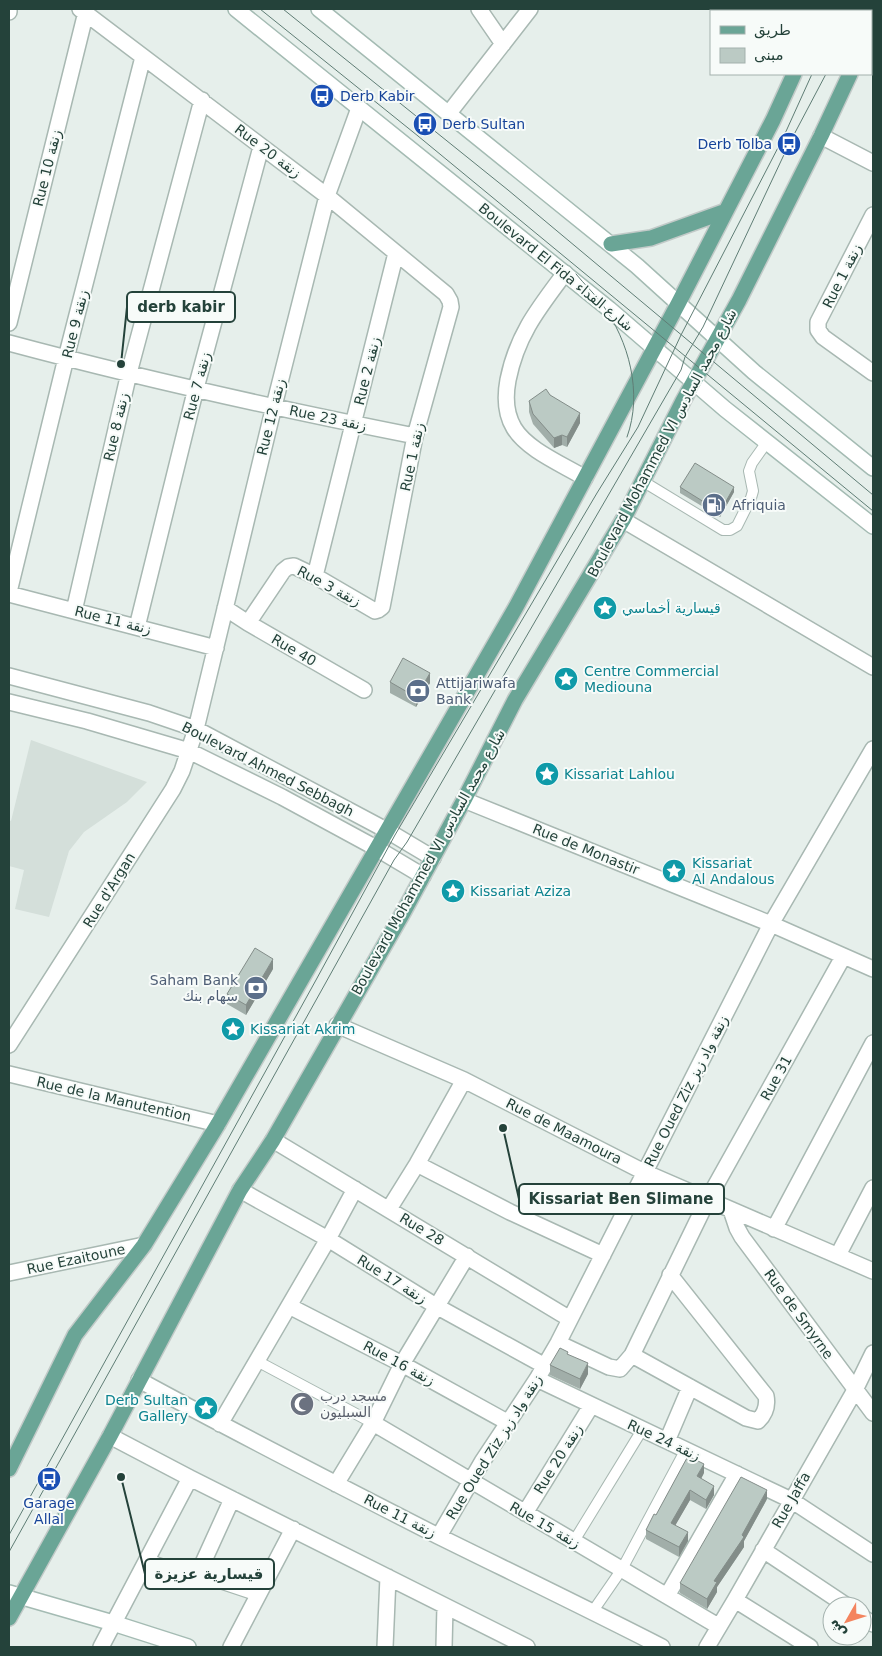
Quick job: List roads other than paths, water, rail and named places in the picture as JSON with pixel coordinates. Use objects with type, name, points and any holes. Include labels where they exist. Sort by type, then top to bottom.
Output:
[{"type":"main road","points":[[9,1469],[75,1335],[144,1245],[218,1124],[511,615],[655,348],[773,120],[794,75]]},
{"type":"main road","name":"Boulevard Mohammed VI شارع محمد السادس","points":[[9,1618],[14,1595],[110,1436],[240,1190],[273,1140],[423,876],[515,700],[644,482],[693,382],[718,340],[821,136],[850,75]]},
{"type":"main road","points":[[611,244],[651,238],[726,211]]},
{"type":"street","name":"Boulevard El Fida شارع الفداء","points":[[236,9],[564,273],[693,382],[873,526]]},
{"type":"street","points":[[319,9],[611,244],[754,372],[873,468]]},
{"type":"street","points":[[479,9],[503,44]]},
{"type":"street","points":[[449,113],[530,9]]},
{"type":"street","name":"Rue 20 زنقة","points":[[83,10],[327,196],[446,294],[450,301]]},
{"type":"street","name":"Rue 10 زنقة","points":[[9,323],[83,10]]},
{"type":"street","name":"Rue 9 زنقة","points":[[9,593],[66,358],[143,57]]},
{"type":"street","name":"Rue 8 زنقة","points":[[74,610],[129,373],[202,100]]},
{"type":"street","name":"Rue 12 زنقة","points":[[196,729],[327,196],[359,108]]},
{"type":"street","points":[[821,136],[873,163]]},
{"type":"street","name":"Rue 7 زنقة","points":[[137,627],[196,388],[261,147]]},
{"type":"street","name":"Rue 1 زنقة","points":[[873,215],[818,322],[818,330],[823,337],[873,373]]},
{"type":"street","name":"Rue 2 زنقة","points":[[315,576],[396,253]]},
{"type":"street","points":[[564,273],[536,312],[519,342],[512,359],[507,408],[514,428],[527,442],[535,449],[586,478]]},
{"type":"street","name":"Rue 1 زنقة","points":[[375,611],[382,607],[415,436],[451,307],[450,301]]},
{"type":"street","name":"Rue 23 زنقة","points":[[9,343],[129,373],[415,436]]},
{"type":"street","points":[[623,520],[873,667]]},
{"type":"street","name":"Rue 3 زنقة","points":[[248,623],[283,572],[288,567],[294,566],[375,611]]},
{"type":"street","name":"Rue 11 زنقة","points":[[9,593],[216,648]]},
{"type":"street","name":"Rue 40","points":[[225,608],[364,690]]},
{"type":"street","name":"Boulevard Ahmed Sebbagh","points":[[9,676],[149,713],[196,729],[386,830],[433,858]]},
{"type":"street","name":"Boulevard Ahmed Sebbagh","points":[[9,702],[190,751],[282,797],[423,876]]},
{"type":"street","name":"Rue d'Argan","points":[[9,1045],[173,789],[190,751],[196,729]]},
{"type":"street","name":"Rue Oued Ziz زنقة واد زيز","points":[[439,1536],[507,1422],[537,1379],[558,1343],[771,924],[873,750]]},
{"type":"street","points":[[282,797],[291,780]]},
{"type":"street","name":"Rue de Monastir","points":[[464,800],[771,924],[873,969]]},
{"type":"street","name":"Rue 31","points":[[558,1343],[620,1369],[632,1355],[708,1199],[844,957]]},
{"type":"street","name":"Rue de Maamoura","points":[[338,1025],[464,1080],[644,1172],[774,1229],[838,1254],[873,1271]]},
{"type":"street","points":[[774,1229],[873,1043]]},
{"type":"street","name":"Rue de la Manutention","points":[[9,1074],[218,1124]]},
{"type":"street","points":[[389,1209],[417,1164],[464,1080]]},
{"type":"street","name":"Rue 28","points":[[273,1140],[570,1319]]},
{"type":"street","points":[[417,1164],[510,1212],[603,1255]]},
{"type":"street","points":[[220,1424],[328,1239],[355,1188]]},
{"type":"street","points":[[838,1254],[873,1188]]},
{"type":"street","name":"Rue 17 زنقة","points":[[240,1190],[328,1239],[436,1306],[545,1366]]},
{"type":"street","name":"Rue de Smyrne","points":[[731,1210],[742,1238],[873,1413]]},
{"type":"street","name":"Rue Ezaitoune","points":[[9,1273],[144,1245]]},
{"type":"street","points":[[336,1484],[373,1423],[402,1364],[468,1256]]},
{"type":"street","points":[[632,1355],[752,1421],[758,1421],[766,1410],[766,1396],[670,1275]]},
{"type":"street","name":"Rue 16 زنقة","points":[[289,1306],[402,1364],[507,1422]]},
{"type":"street","name":"Rue Jaffa","points":[[707,1647],[718,1626],[736,1600],[854,1390],[873,1352]]},
{"type":"street","name":"Rue 24 زنقة","points":[[537,1379],[791,1500],[873,1554]]},
{"type":"street","name":"Rue 11 زنقة","points":[[139,1380],[336,1484],[662,1647]]},
{"type":"street","points":[[667,1441],[690,1387]]},
{"type":"street","name":"Rue 20 زنقة","points":[[525,1513],[592,1406]]},
{"type":"street","name":"Rue 15 زنقة","points":[[373,1423],[718,1626]]},
{"type":"street","points":[[110,1436],[445,1606],[506,1642],[526,1647]]},
{"type":"street","points":[[666,1596],[737,1474]]},
{"type":"street","points":[[101,1647],[190,1478]]},
{"type":"street","points":[[197,1576],[232,1499]]},
{"type":"street","points":[[231,1647],[293,1530]]},
{"type":"street","points":[[763,1550],[832,1596]]},
{"type":"street","points":[[385,1647],[388,1577]]},
{"type":"street","points":[[14,1595],[113,1623],[188,1647]]},
{"type":"street","points":[[736,1600],[810,1647]]},
{"type":"street","points":[[444,1647],[445,1606]]},
{"type":"lane","points":[[644,482],[723,530],[730,530],[737,526],[751,498],[753,491],[749,472],[752,463],[767,442]]},
{"type":"lane","points":[[257,1361],[373,1423]]},
{"type":"lane","points":[[574,1541],[642,1430]]},
{"type":"lane","points":[[593,1611],[622,1570],[686,1449]]},
{"type":"lane","points":[[147,1559],[258,1596]]},
{"type":"tram line","points":[[260,9],[418,136],[873,511]]},
{"type":"tram line","points":[[283,9],[508,190],[873,495]]},
{"type":"tram line","points":[[9,1535],[395,835],[638,427],[681,335],[783,138],[812,75]]},
{"type":"tram line","points":[[9,1552],[394,860],[407,842],[681,370],[685,357],[703,327],[789,144],[825,75]]},
{"type":"tram line","points":[[576,274],[599,300],[620,334],[626,351],[631,368],[634,403],[627,437]]},
{"type":"place","name":"Derb Kabir","points":[[322,96]]},
{"type":"place","name":"Derb Sultan","points":[[425,124]]},
{"type":"place","name":"Derb Tolba","points":[[789,144]]},
{"type":"place","name":"derb kabir","points":[[121,364]]},
{"type":"place","name":"Afriquia","points":[[714,505]]},
{"type":"place","name":"قيسارية أخماسي","points":[[605,608]]},
{"type":"place","name":"Centre Commercial Mediouna","points":[[566,679]]},
{"type":"place","name":"Attijariwafa Bank","points":[[418,691]]},
{"type":"place","name":"Kissariat Lahlou","points":[[547,774]]},
{"type":"place","name":"Kissariat Al Andalous","points":[[674,871]]},
{"type":"place","name":"Kissariat Aziza","points":[[453,891]]},
{"type":"place","name":"Saham Bank سهام بنك","points":[[256,988]]},
{"type":"place","name":"Kissariat Akrim","points":[[233,1029]]},
{"type":"place","name":"Kissariat Ben Slimane","points":[[503,1128]]},
{"type":"place","name":"مسجد درب السبليون","points":[[302,1404]]},
{"type":"place","name":"Derb Sultan Gallery","points":[[206,1408]]},
{"type":"place","name":"قيسارية عزيزة","points":[[121,1477]]},
{"type":"place","name":"Garage Allal","points":[[49,1479]]}]
